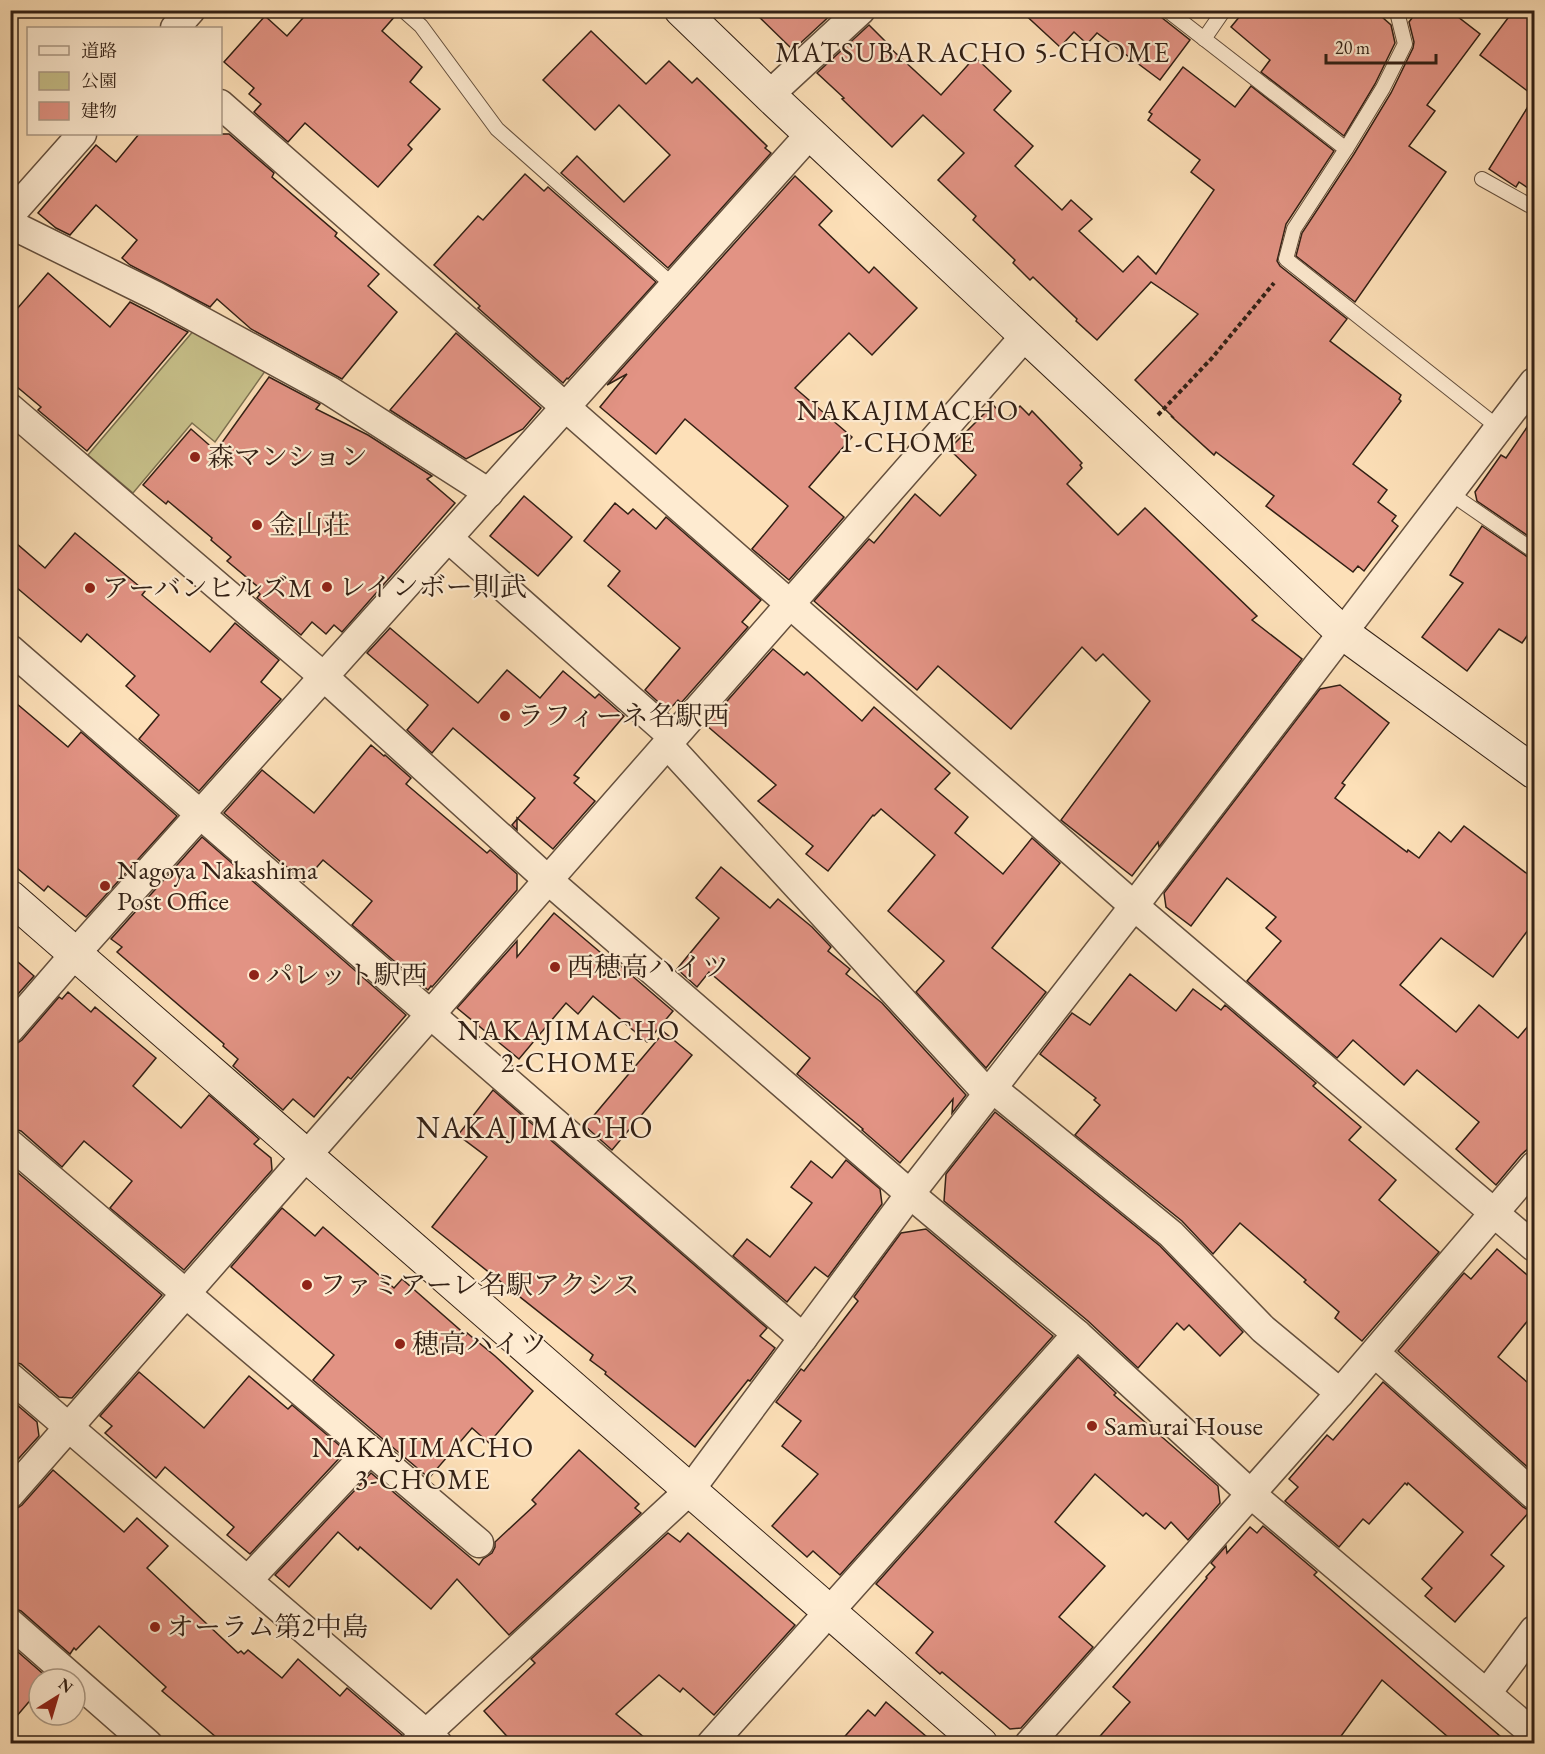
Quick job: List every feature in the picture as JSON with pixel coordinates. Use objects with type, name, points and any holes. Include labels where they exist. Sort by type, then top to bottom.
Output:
[{"type":"street","points":[[176,27],[191,10]]},
{"type":"street","points":[[681,10],[810,134],[1343,633],[1534,772]]},
{"type":"street","points":[[770,95],[861,10]]},
{"type":"street","points":[[222,106],[1134,906],[1534,1247]]},
{"type":"street","points":[[10,1029],[810,134]]},
{"type":"street","points":[[10,215],[81,135]]},
{"type":"street","points":[[10,224],[156,296],[330,391],[489,493]]},
{"type":"street","points":[[10,1494],[1025,336]]},
{"type":"street","points":[[10,1377],[248,1580],[427,1740],[690,1490],[910,1194],[1134,906],[1534,382]]},
{"type":"street","points":[[10,408],[324,677],[548,880],[910,1194],[1077,1334],[1251,1494],[1534,1734]]},
{"type":"street","points":[[448,538],[670,740],[990,1091],[1171,1234],[1263,1329],[1340,1393]]},
{"type":"street","points":[[10,649],[803,1338]]},
{"type":"street","points":[[10,897],[981,1743]]},
{"type":"street","points":[[10,1144],[478,1543]]},
{"type":"street","points":[[1029,1743],[1340,1393],[1534,1166]]},
{"type":"street","points":[[711,1743],[1077,1334]]},
{"type":"street","points":[[1375,1353],[1534,1495]]},
{"type":"street","points":[[248,1580],[370,1450]]},
{"type":"street","points":[[10,1623],[148,1743]]},
{"type":"street","points":[[1487,1693],[1534,1630]]},
{"type":"lane","points":[[403,10],[421,26],[497,129],[674,286]]},
{"type":"lane","points":[[1167,10],[1346,149]]},
{"type":"lane","points":[[1204,39],[1224,10]]},
{"type":"lane","points":[[1399,10],[1397,12],[1405,44],[1383,88],[1294,229],[1286,259],[1499,428]]},
{"type":"lane","points":[[1482,179],[1534,208]]},
{"type":"lane","points":[[1450,493],[1534,551]]},
{"type":"path","points":[[1135,439],[1212,358],[1291,263]]},
{"type":"green space","points":[[195,329],[268,367],[215,442],[192,423],[133,493],[88,455]]},
{"type":"building","points":[[310,10],[394,10],[396,15],[382,31],[422,67],[410,82],[440,109],[408,145],[412,149],[378,187],[305,123],[288,142],[254,112],[261,104],[249,94],[254,88],[224,62],[265,16],[287,36]]},
{"type":"building","points":[[752,10],[836,10],[793,50]]},
{"type":"building","points":[[1020,10],[1152,10],[1190,40],[1160,80],[1097,33],[1087,44],[1074,32],[1060,47]]},
{"type":"building","points":[[1245,10],[1374,10],[1391,25],[1395,43],[1375,84],[1344,136],[1261,72],[1270,60],[1231,27]]},
{"type":"building","points":[[1418,10],[1449,10],[1480,34],[1427,105],[1435,111],[1409,146],[1446,172],[1355,302],[1296,256],[1302,233],[1391,93],[1413,48],[1414,42],[1409,22]]},
{"type":"building","points":[[1514,10],[1534,10],[1534,96],[1480,55]]},
{"type":"building","points":[[869,25],[888,46],[941,95],[975,57],[1011,91],[994,110],[1033,146],[1015,166],[1062,210],[1071,200],[1092,219],[1079,231],[1123,272],[1138,256],[1156,274],[1214,190],[1191,172],[1200,160],[1148,120],[1152,114],[1149,112],[1183,67],[1235,107],[1251,86],[1334,151],[1286,224],[1277,261],[1280,266],[1347,319],[1330,341],[1401,395],[1399,399],[1401,401],[1353,464],[1387,490],[1378,502],[1396,516],[1392,521],[1398,526],[1364,571],[1358,566],[1353,572],[1266,506],[1274,496],[1216,452],[1214,455],[1135,380],[1198,314],[1151,282],[1097,340],[1033,277],[1030,280],[1013,263],[1015,260],[973,220],[976,216],[938,180],[964,153],[923,115],[892,147],[817,73]]},
{"type":"building","points":[[591,31],[646,84],[669,61],[692,83],[697,78],[767,146],[765,148],[771,153],[668,268],[561,173],[577,156],[624,202],[670,155],[619,105],[595,130],[543,80]]},
{"type":"building","points":[[1534,97],[1534,192],[1519,182],[1516,187],[1489,169]]},
{"type":"building","points":[[229,134],[274,173],[272,177],[337,233],[335,236],[379,274],[368,286],[397,312],[342,379],[251,329],[217,299],[210,307],[130,265],[122,258],[137,240],[96,205],[70,235],[56,228],[38,213],[96,145],[116,162],[138,135]]},
{"type":"building","points":[[525,174],[544,191],[548,187],[656,282],[563,383],[478,308],[480,306],[434,265],[478,216],[483,220]]},
{"type":"building","points":[[795,176],[832,211],[819,225],[869,273],[874,267],[917,308],[872,355],[849,333],[795,388],[852,437],[809,487],[844,517],[789,580],[752,549],[788,506],[685,419],[656,454],[600,407],[627,374],[607,385]]},
{"type":"building","points":[[48,273],[110,327],[130,302],[188,332],[87,451],[38,410],[41,407],[10,381],[10,317]]},
{"type":"building","points":[[456,333],[541,408],[523,429],[466,459],[390,410]]},
{"type":"building","points":[[269,377],[320,404],[316,409],[368,435],[432,476],[427,479],[455,503],[342,632],[334,625],[326,634],[312,622],[301,635],[257,598],[260,594],[255,589],[257,586],[227,561],[231,557],[211,540],[212,538],[168,501],[166,504],[143,485],[191,429],[216,451]]},
{"type":"building","points":[[993,405],[1007,419],[1020,406],[1029,415],[1032,411],[1082,463],[1080,465],[1082,468],[1067,484],[1118,535],[1145,508],[1257,616],[1252,620],[1302,659],[1159,847],[1158,842],[1132,876],[1061,820],[1150,701],[1103,654],[1096,661],[1082,647],[1011,729],[938,666],[917,690],[814,601],[869,539],[874,543],[915,494],[940,516],[976,475],[949,449]]},
{"type":"building","points":[[1534,417],[1534,540],[1477,501],[1475,492],[1501,455],[1506,458]]},
{"type":"building","points":[[524,496],[572,537],[538,576],[490,536]]},
{"type":"building","points":[[615,503],[628,514],[633,509],[656,529],[666,517],[761,600],[742,622],[748,627],[681,703],[678,700],[668,711],[645,690],[680,648],[608,586],[620,571],[584,541]]},
{"type":"building","points":[[1482,526],[1534,560],[1534,626],[1522,643],[1499,629],[1467,671],[1422,637],[1463,583],[1450,575]]},
{"type":"building","points":[[75,533],[145,591],[142,595],[210,652],[235,623],[279,660],[261,682],[281,699],[199,791],[139,739],[159,715],[126,686],[135,676],[87,634],[81,642],[10,582],[10,538],[45,568]]},
{"type":"building","points":[[390,628],[478,703],[507,670],[540,698],[563,671],[595,698],[599,694],[624,716],[574,775],[579,778],[574,783],[595,801],[553,849],[518,818],[535,798],[453,728],[432,753],[407,730],[428,705],[367,653]]},
{"type":"building","points":[[773,649],[804,675],[807,672],[862,721],[874,707],[950,773],[935,789],[968,817],[955,833],[1003,874],[1032,838],[1060,863],[992,948],[1046,992],[986,1068],[916,992],[944,961],[888,911],[935,855],[881,809],[873,815],[828,871],[806,854],[813,846],[758,801],[776,785],[706,725]]},
{"type":"building","points":[[1340,685],[1389,723],[1342,783],[1345,785],[1335,798],[1407,852],[1408,850],[1419,858],[1439,832],[1451,842],[1464,826],[1534,879],[1534,922],[1493,977],[1441,938],[1400,985],[1456,1032],[1479,1005],[1518,1038],[1534,1019],[1534,1143],[1496,1185],[1456,1149],[1479,1122],[1417,1070],[1404,1085],[1353,1040],[1337,1058],[1247,981],[1281,941],[1266,928],[1276,917],[1227,878],[1191,926],[1166,907],[1164,893],[1320,689]]},
{"type":"building","points":[[10,698],[68,747],[81,732],[177,816],[86,917],[48,886],[44,891],[10,862]]},
{"type":"building","points":[[371,745],[411,778],[406,784],[487,853],[490,850],[517,874],[517,890],[428,990],[352,925],[372,901],[323,860],[304,882],[224,813],[262,770],[314,813]]},
{"type":"building","points":[[517,819],[517,830],[512,825]]},
{"type":"building","points":[[202,837],[406,1015],[351,1079],[348,1077],[314,1117],[293,1099],[283,1110],[233,1066],[238,1059],[223,1046],[224,1044],[117,952],[122,947],[111,939]]},
{"type":"building","points":[[721,867],[770,908],[778,899],[812,927],[831,947],[828,951],[850,969],[846,974],[882,1003],[966,1095],[952,1113],[953,1099],[900,1163],[797,1074],[810,1058],[709,972],[697,987],[677,969],[719,918],[696,898]]},
{"type":"building","points":[[554,913],[673,1011],[647,1042],[593,996],[578,1014],[566,1003],[519,1059],[457,1008],[517,941],[517,957]]},
{"type":"building","points":[[10,955],[34,976],[10,1003]]},
{"type":"building","points":[[1130,974],[1176,1011],[1193,989],[1221,1010],[1225,1005],[1316,1083],[1313,1086],[1361,1127],[1349,1140],[1396,1180],[1379,1200],[1439,1252],[1362,1341],[1335,1318],[1339,1312],[1304,1282],[1306,1280],[1240,1223],[1213,1254],[1182,1221],[1075,1135],[1100,1105],[1094,1100],[1096,1098],[1040,1054],[1072,1013],[1090,1025]]},
{"type":"building","points":[[68,992],[91,1012],[95,1007],[156,1058],[133,1086],[181,1128],[209,1095],[259,1139],[254,1144],[271,1158],[272,1170],[184,1270],[110,1208],[132,1181],[84,1141],[62,1167],[21,1131],[10,1128],[10,1045],[22,1040],[59,997],[62,999]]},
{"type":"building","points":[[664,1032],[692,1055],[612,1150],[585,1126]]},
{"type":"building","points":[[493,1090],[767,1328],[760,1336],[775,1348],[695,1447],[605,1374],[606,1372],[590,1360],[593,1355],[432,1227],[487,1157],[458,1135]]},
{"type":"building","points":[[995,1112],[1160,1246],[1243,1332],[1220,1356],[1189,1325],[1184,1330],[1177,1323],[1138,1368],[1088,1321],[944,1201],[946,1174]]},
{"type":"building","points":[[846,1160],[880,1189],[882,1204],[828,1277],[815,1267],[787,1302],[733,1256],[747,1239],[770,1257],[812,1203],[791,1187],[811,1161],[832,1178]]},
{"type":"building","points":[[10,1166],[162,1295],[72,1398],[59,1397],[21,1364],[10,1361]]},
{"type":"building","points":[[282,1208],[315,1236],[323,1227],[394,1288],[402,1279],[466,1335],[467,1333],[495,1356],[533,1391],[489,1443],[472,1428],[429,1478],[313,1380],[334,1355],[231,1267]]},
{"type":"building","points":[[926,1229],[1053,1336],[840,1575],[813,1551],[807,1557],[772,1526],[818,1474],[782,1446],[801,1421],[776,1402],[801,1369],[804,1371],[858,1301],[854,1297],[901,1233]]},
{"type":"building","points":[[1497,1249],[1534,1281],[1534,1313],[1498,1357],[1534,1388],[1534,1473],[1398,1351],[1464,1273],[1471,1279]]},
{"type":"building","points":[[1078,1357],[1116,1393],[1114,1395],[1218,1486],[1220,1503],[1188,1540],[1171,1522],[1165,1529],[1146,1513],[1143,1516],[1095,1474],[1055,1522],[1105,1566],[1059,1617],[1093,1647],[1021,1728],[1010,1729],[916,1653],[933,1632],[876,1584]]},
{"type":"building","points":[[139,1372],[204,1428],[249,1376],[288,1409],[292,1405],[346,1451],[250,1554],[227,1535],[234,1527],[165,1467],[156,1478],[105,1433],[112,1426],[100,1416]]},
{"type":"building","points":[[1383,1382],[1530,1511],[1491,1555],[1504,1566],[1455,1622],[1425,1596],[1432,1588],[1422,1579],[1463,1532],[1408,1483],[1407,1485],[1405,1483],[1369,1524],[1363,1519],[1339,1547],[1285,1501],[1298,1487],[1289,1479],[1327,1435],[1333,1440]]},
{"type":"building","points":[[10,1399],[37,1422],[39,1436],[10,1468]]},
{"type":"building","points":[[579,1450],[639,1504],[635,1508],[641,1513],[509,1635],[457,1579],[431,1609],[360,1547],[358,1550],[338,1532],[289,1587],[275,1575],[371,1473],[479,1565],[492,1553],[495,1542],[536,1504],[532,1500]]},
{"type":"building","points":[[53,1470],[124,1532],[137,1518],[168,1546],[147,1568],[238,1653],[241,1651],[244,1654],[248,1650],[282,1678],[298,1659],[340,1696],[347,1688],[402,1735],[399,1743],[223,1743],[162,1691],[166,1687],[99,1626],[70,1654],[21,1611],[10,1607],[10,1510],[22,1505]]},
{"type":"building","points":[[1263,1526],[1317,1572],[1314,1575],[1508,1743],[1455,1743],[1382,1680],[1336,1743],[1094,1743],[1130,1702],[1113,1687],[1207,1578],[1215,1567],[1211,1563],[1226,1546],[1227,1553],[1250,1527],[1257,1533]]},
{"type":"building","points":[[668,1533],[680,1542],[688,1533],[795,1625],[714,1715],[683,1688],[680,1692],[659,1675],[616,1714],[651,1743],[513,1743],[484,1711],[535,1663],[531,1659]]},
{"type":"building","points":[[10,1645],[35,1667],[27,1667],[27,1704],[10,1724]]},
{"type":"building","points":[[886,1702],[934,1743],[839,1743],[868,1710],[875,1716]]},
{"type":"place","name":"森マンション","points":[[195,457]]},
{"type":"place","name":"金山荘","points":[[257,525]]},
{"type":"place","name":"レインボー則武","points":[[327,587]]},
{"type":"place","name":"アーバンヒルズM","points":[[90,588]]},
{"type":"place","name":"ラフィーネ名駅西","points":[[505,716]]},
{"type":"place","name":"Nagoya Nakashima Post Office","points":[[105,886]]},
{"type":"place","name":"西穂高ハイツ","points":[[555,967]]},
{"type":"place","name":"パレット駅西","points":[[254,975]]},
{"type":"place","name":"ファミアーレ名駅アクシス","points":[[307,1285]]},
{"type":"place","name":"穂高ハイツ","points":[[400,1344]]},
{"type":"place","name":"Samurai House","points":[[1092,1426]]},
{"type":"place","name":"オーラム第2中島","points":[[155,1627]]},
{"type":"district","name":"MATSUBARACHO 5-CHOME","points":[[973,52]]},
{"type":"district","name":"NAKAJIMACHO 1-CHOME","points":[[908,426]]},
{"type":"district","name":"NAKAJIMACHO 2-CHOME","points":[[569,1046]]},
{"type":"district","name":"NAKAJIMACHO","points":[[535,1128]]},
{"type":"district","name":"NAKAJIMACHO 3-CHOME","points":[[423,1463]]}]
